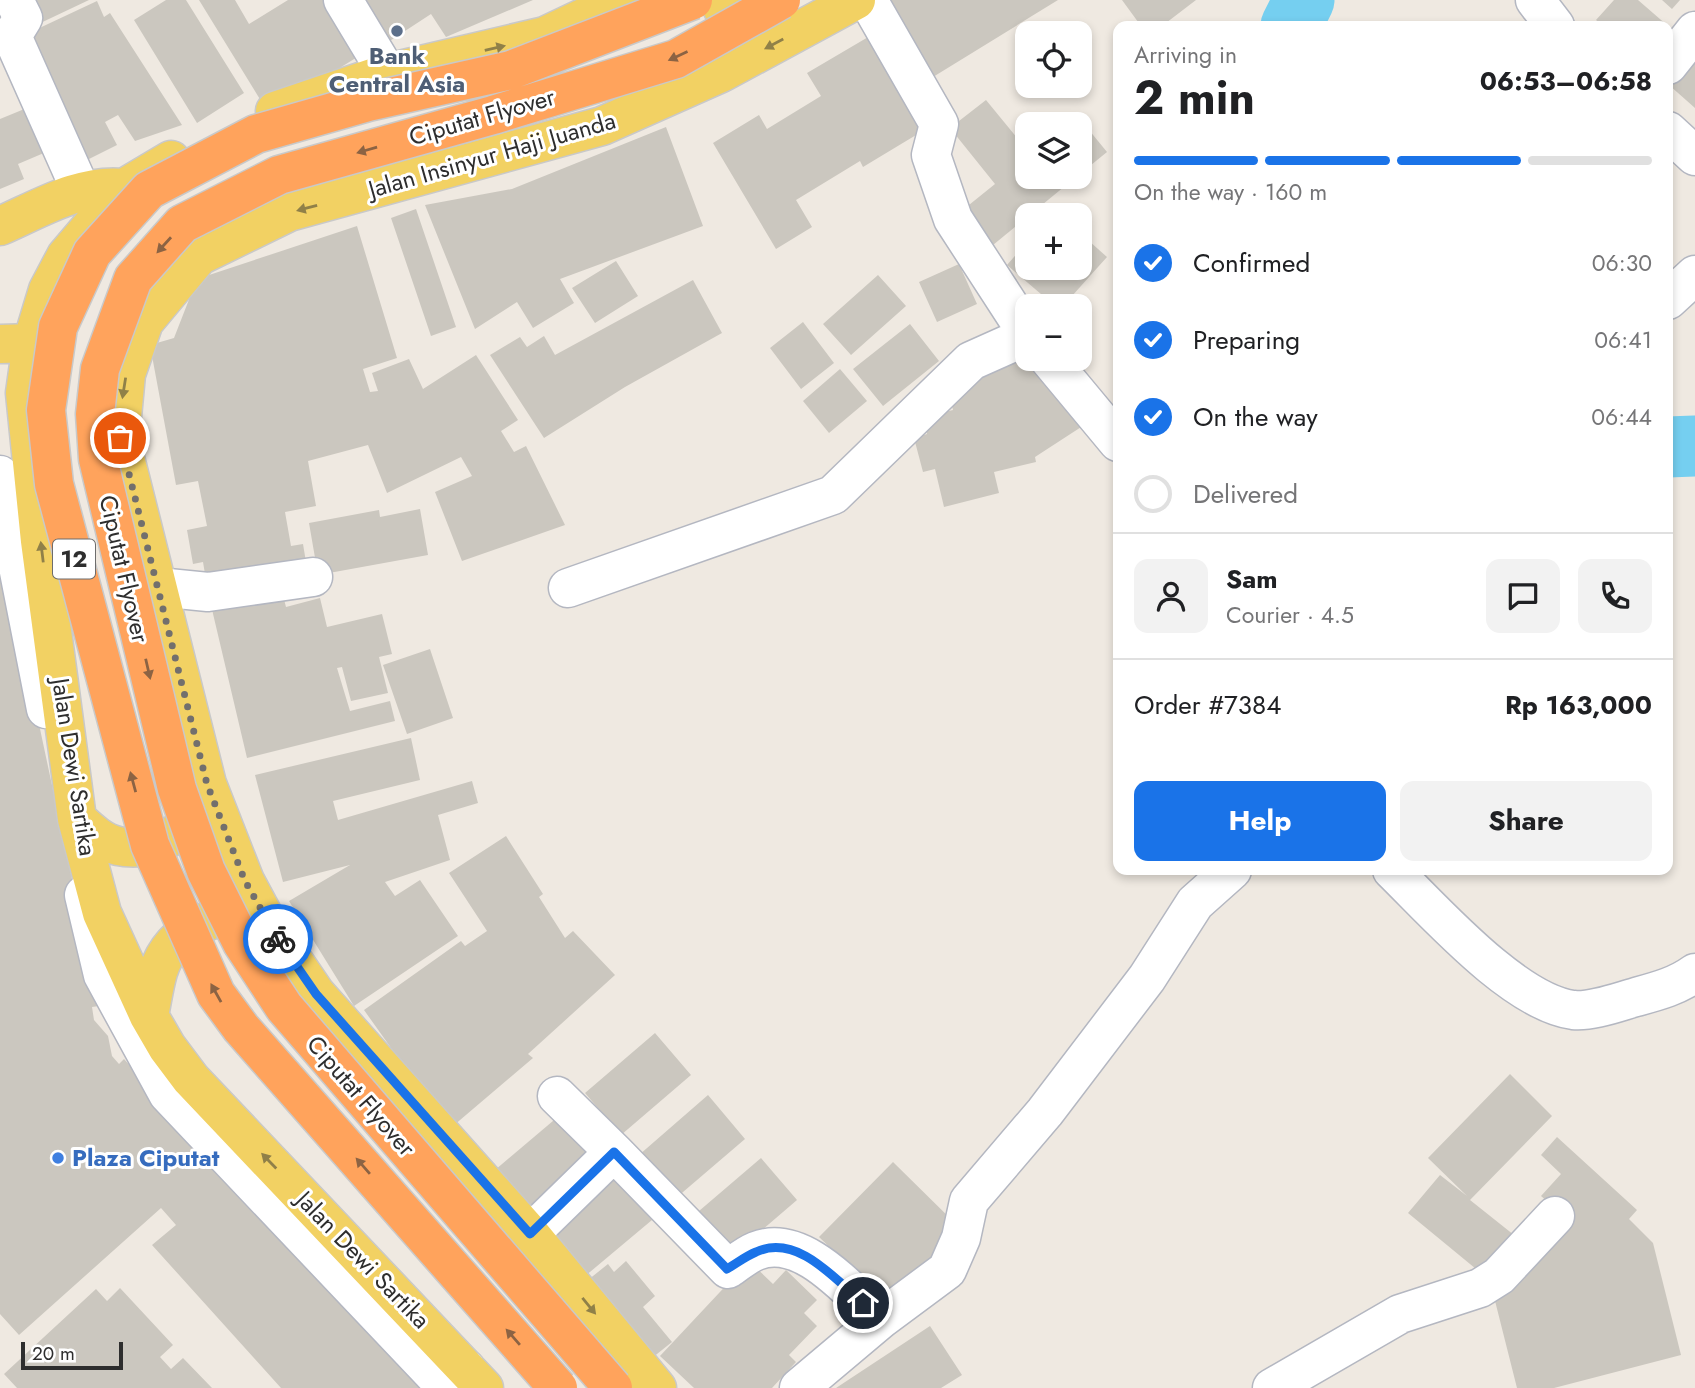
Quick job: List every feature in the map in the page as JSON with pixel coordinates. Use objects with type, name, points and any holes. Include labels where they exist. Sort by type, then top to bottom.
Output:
[{"type":"highway","name":"Ciputat Flyover","points":[[558,1388],[250,1038],[216,994],[150,845],[54,484],[46,410],[58,327],[92,253],[149,190],[256,134],[368,102],[511,70],[693,0]]},
{"type":"highway","name":"Ciputat Flyover","points":[[613,1388],[284,1007],[242,943],[206,871],[177,789],[98,459],[95,414],[100,369],[133,279],[182,224],[279,175],[493,115],[676,58],[781,0]]},
{"type":"main road","points":[[16,344],[66,256],[124,188],[180,155],[249,120],[387,74],[545,36],[621,0]]},
{"type":"main road","points":[[718,0],[728,17],[732,36],[729,55],[721,73]]},
{"type":"main road","points":[[787,0],[809,13],[843,7]]},
{"type":"main road","name":"Jalan Insinyur Haji Juanda","points":[[158,587],[120,438],[126,374],[144,323],[199,256],[289,212],[603,126],[721,73],[843,7]]},
{"type":"main road","points":[[0,226],[81,191],[99,186],[124,188]]},
{"type":"main road","name":"Jalan Dewi Sartika","points":[[16,344],[25,393],[40,541],[77,819],[102,913],[149,1016],[167,1047],[173,1075],[469,1382]]},
{"type":"main road","points":[[158,587],[207,784],[245,881],[267,922],[316,994],[530,1234],[657,1388]]},
{"type":"main road","points":[[77,819],[95,836],[117,846],[141,847],[165,841],[186,827],[200,808],[207,784]]},
{"type":"main road","points":[[149,1016],[158,971],[178,939],[202,923],[230,916],[248,916],[267,922]]},
{"type":"street","points":[[343,0],[387,74]]},
{"type":"street","points":[[868,0],[939,124],[931,155],[953,219],[1015,316]]},
{"type":"street","points":[[1535,0],[1551,21]]},
{"type":"street","points":[[9,22],[81,191]]},
{"type":"street","points":[[1673,59],[1695,31]]},
{"type":"street","points":[[1673,136],[1695,156]]},
{"type":"street","points":[[1673,295],[1695,275]]},
{"type":"street","points":[[568,587],[833,495],[971,361],[1015,341]]},
{"type":"street","points":[[1059,371],[1113,436]]},
{"type":"street","points":[[0,475],[78,874],[103,975],[173,1075]]},
{"type":"street","points":[[158,587],[208,592],[313,577]]},
{"type":"street","points":[[799,1388],[881,1319],[947,1270],[961,1238],[969,1200],[1045,1112],[1130,1000],[1195,903],[1227,875]]},
{"type":"street","points":[[1397,875],[1497,972],[1545,999],[1573,1010],[1609,1005],[1680,984],[1695,973]]},
{"type":"street","points":[[557,1096],[727,1269],[757,1251],[790,1250],[809,1257],[881,1319]]},
{"type":"street","points":[[530,1234],[614,1152]]},
{"type":"street","points":[[1272,1388],[1401,1314],[1480,1287],[1499,1276],[1555,1216]]},
{"type":"building","points":[[19,0],[89,0],[32,27]]},
{"type":"building","points":[[166,0],[186,0],[244,93],[197,123],[134,20]]},
{"type":"building","points":[[199,0],[235,0],[249,24],[288,0],[336,0],[367,51],[338,69],[261,101]]},
{"type":"building","points":[[348,0],[533,0],[446,37],[431,14],[379,48]]},
{"type":"building","points":[[1058,0],[1024,21],[1015,21],[1015,26],[933,77],[887,2]]},
{"type":"building","points":[[1122,0],[1196,0],[1169,21],[1137,21]]},
{"type":"building","points":[[1614,0],[1638,0],[1662,21],[1597,21]]},
{"type":"building","points":[[1662,0],[1680,0],[1672,9]]},
{"type":"building","points":[[97,1],[104,17],[110,13],[182,125],[135,141],[118,115],[105,122],[117,145],[77,165],[16,39]]},
{"type":"building","points":[[875,33],[931,126],[863,167],[860,161],[796,200],[812,227],[776,249],[713,143],[759,115],[767,129],[821,96],[807,73]]},
{"type":"building","points":[[1695,55],[1695,108],[1673,89],[1673,80]]},
{"type":"building","points":[[986,100],[1015,135],[1015,189],[1061,189],[1044,203],[1015,203],[1015,227],[993,245],[964,209],[995,184],[950,128]]},
{"type":"building","points":[[39,103],[58,147],[18,164],[24,179],[0,189],[0,119]]},
{"type":"building","points":[[666,127],[703,226],[560,279],[574,303],[533,328],[517,302],[475,329],[425,205],[512,189]]},
{"type":"building","points":[[1092,134],[1107,152],[1092,164]]},
{"type":"building","points":[[416,209],[456,327],[431,336],[391,218]]},
{"type":"building","points":[[357,226],[397,358],[363,369],[370,392],[378,391],[372,373],[409,359],[423,389],[476,355],[518,420],[501,431],[514,452],[526,446],[565,525],[462,561],[435,492],[472,476],[461,457],[387,493],[368,445],[308,461],[316,506],[285,512],[291,546],[303,544],[308,574],[207,586],[203,562],[193,564],[187,530],[207,526],[198,481],[176,485],[150,345],[174,338],[197,279]]},
{"type":"building","points":[[1092,244],[1107,257],[1092,274]]},
{"type":"building","points":[[1015,256],[1015,272],[1007,265]]},
{"type":"building","points":[[616,261],[638,296],[595,323],[572,288]]},
{"type":"building","points":[[959,264],[977,304],[937,322],[919,282]]},
{"type":"building","points":[[878,275],[906,306],[851,355],[823,324]]},
{"type":"building","points":[[693,280],[722,333],[625,387],[544,438],[490,355],[520,337],[527,347],[544,336],[555,355]]},
{"type":"building","points":[[1025,280],[1086,280],[1074,294],[1041,294]]},
{"type":"building","points":[[803,322],[834,363],[801,389],[770,348]]},
{"type":"building","points":[[910,324],[939,361],[883,406],[853,369]]},
{"type":"building","points":[[1015,361],[1015,371],[1051,371],[1095,418],[1035,457],[1036,462],[994,472],[999,493],[944,507],[935,469],[923,472],[914,438],[927,434],[923,417],[953,410],[949,394],[987,367]]},
{"type":"building","points":[[840,369],[867,401],[829,433],[803,401]]},
{"type":"building","points":[[420,509],[428,555],[318,575],[309,523],[379,510],[380,517]]},
{"type":"building","points":[[0,541],[99,1006],[92,1007],[94,1020],[108,1036],[112,1056],[119,1064],[124,1059],[420,1388],[281,1388],[152,1245],[176,1225],[161,1208],[19,1335],[0,1314]]},
{"type":"building","points":[[280,584],[286,607],[320,598],[327,627],[382,614],[392,654],[379,657],[388,693],[351,701],[342,667],[337,668],[350,711],[390,701],[395,721],[247,758],[210,601]]},
{"type":"building","points":[[430,649],[453,718],[407,734],[383,665]]},
{"type":"building","points":[[411,738],[420,780],[333,801],[338,820],[472,781],[478,803],[438,815],[450,860],[385,882],[395,896],[420,880],[458,936],[354,1006],[289,901],[350,865],[283,882],[255,775]]},
{"type":"building","points":[[506,836],[543,894],[539,897],[565,938],[573,931],[615,975],[528,1054],[533,1058],[453,1126],[411,1076],[364,1010],[461,941],[465,946],[487,931],[449,873]]},
{"type":"building","points":[[655,1033],[691,1075],[621,1135],[585,1093]]},
{"type":"building","points":[[1510,1074],[1552,1116],[1470,1200],[1519,1239],[1487,1278],[1408,1213],[1440,1175],[1467,1196],[1428,1158]]},
{"type":"building","points":[[708,1095],[745,1139],[676,1198],[639,1155]]},
{"type":"building","points":[[560,1115],[597,1157],[531,1213],[495,1170]]},
{"type":"building","points":[[1557,1137],[1637,1210],[1629,1219],[1653,1243],[1681,1355],[1554,1388],[1517,1388],[1491,1285],[1565,1217],[1541,1196],[1561,1174],[1541,1155]]},
{"type":"building","points":[[761,1158],[797,1200],[728,1259],[692,1217]]},
{"type":"building","points":[[893,1162],[960,1228],[887,1302],[819,1237]]},
{"type":"building","points":[[613,1176],[652,1220],[584,1277],[547,1233]]},
{"type":"building","points":[[626,1261],[655,1296],[643,1307],[672,1342],[652,1358],[588,1280],[608,1264],[614,1272]]},
{"type":"building","points":[[749,1261],[773,1284],[786,1270],[817,1300],[804,1313],[817,1326],[789,1355],[796,1362],[772,1388],[694,1388],[660,1356]]},
{"type":"building","points":[[120,1288],[173,1345],[160,1357],[171,1369],[183,1358],[212,1388],[17,1388],[4,1374],[96,1289],[107,1301]]},
{"type":"building","points":[[930,1326],[962,1375],[941,1388],[836,1388]]},
{"type":"waterway","points":[[1294,21],[1304,0]]},
{"type":"waterway","points":[[1673,447],[1695,446]]},
{"type":"way so far","points":[[120,438],[207,784],[245,881],[278,939]]},
{"type":"place","name":"Bank Central Asia","points":[[397,31]]},
{"type":"place","name":"Plaza Ciputat","points":[[58,1158]]},
{"type":"route","points":[[278,939],[316,994],[530,1234],[614,1152],[727,1269],[757,1251],[773,1248],[790,1250],[809,1257],[863,1303]]}]
